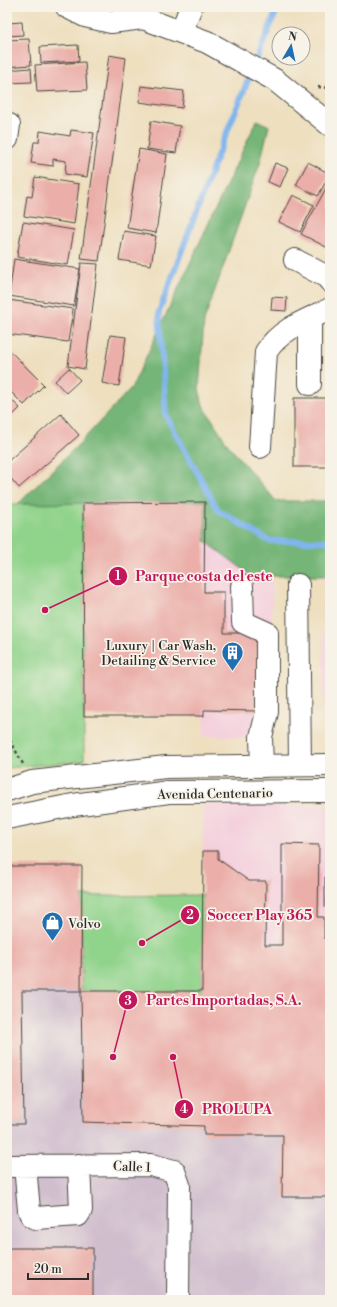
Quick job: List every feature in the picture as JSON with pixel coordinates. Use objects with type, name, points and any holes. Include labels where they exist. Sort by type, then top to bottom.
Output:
[{"type":"main road","points":[[67,7],[85,16],[111,22],[140,12],[180,32],[207,42],[275,80],[330,125]]},
{"type":"main road","points":[[180,32],[191,7]]},
{"type":"main road","points":[[296,260],[327,277],[330,281]]},
{"type":"main road","points":[[260,447],[266,352],[272,342],[284,332],[330,310]]},
{"type":"main road","points":[[310,319],[310,384]]},
{"type":"main road","points":[[298,585],[300,765]]},
{"type":"main road","points":[[242,586],[243,622],[267,633],[267,712],[261,738],[262,766]]},
{"type":"main road","name":"Avenida Centenario","points":[[7,790],[32,782],[166,767],[330,765]]},
{"type":"main road","name":"Avenida Centenario","points":[[7,818],[72,805],[169,792],[330,791]]},
{"type":"main road","points":[[16,1166],[28,1210],[36,1218],[78,1215],[81,1210],[79,1165]]},
{"type":"main road","name":"Calle 1","points":[[16,1166],[151,1165],[174,1171],[179,1185],[178,1300]]},
{"type":"path","points":[[7,735],[32,782]]},
{"type":"shaded area","points":[[205,541],[252,576],[272,576],[271,738],[204,736]]},
{"type":"shaded area","points":[[323,576],[330,576],[330,737],[324,737]]},
{"type":"shaded area","points":[[203,805],[330,805],[330,991],[202,991]]},
{"type":"shaded area","points":[[7,990],[330,991],[330,1300],[7,1300]]},
{"type":"green space","points":[[257,120],[269,126],[260,163],[204,321],[199,389],[203,405],[228,445],[276,501],[330,501],[330,576],[252,576],[205,541],[205,502],[18,504],[80,443],[132,387]]},
{"type":"green space","points":[[83,503],[84,761],[7,768],[7,504]]},
{"type":"green space","points":[[203,895],[202,991],[81,991],[82,896]]},
{"type":"building","points":[[22,22],[23,35],[7,36],[7,23]]},
{"type":"building","points":[[29,39],[31,65],[7,67],[7,40]]},
{"type":"building","points":[[78,45],[79,61],[41,63],[40,47]]},
{"type":"building","points":[[109,55],[126,58],[99,261],[81,259]]},
{"type":"building","points":[[85,62],[87,90],[37,92],[35,65]]},
{"type":"building","points":[[31,68],[32,82],[7,83],[7,70]]},
{"type":"building","points":[[141,86],[184,91],[182,108],[139,102]]},
{"type":"building","points":[[151,121],[180,126],[176,153],[147,149]]},
{"type":"building","points":[[71,130],[94,133],[87,177],[65,174],[66,161],[53,159],[53,166],[31,163],[34,142],[39,142],[40,131],[70,136]]},
{"type":"building","points":[[139,149],[167,154],[156,233],[127,228]]},
{"type":"building","points":[[308,162],[330,174],[318,196],[296,185]]},
{"type":"building","points":[[275,163],[288,168],[280,187],[268,182]]},
{"type":"building","points":[[35,177],[79,184],[74,224],[24,216],[27,196],[32,197]]},
{"type":"building","points":[[330,181],[330,249],[301,234]]},
{"type":"building","points":[[293,195],[314,205],[300,232],[279,222]]},
{"type":"building","points":[[23,222],[74,230],[68,265],[17,257]]},
{"type":"building","points":[[124,231],[156,236],[151,265],[119,260]]},
{"type":"building","points":[[14,259],[80,269],[74,306],[9,296]]},
{"type":"building","points":[[81,263],[98,264],[85,369],[68,366]]},
{"type":"building","points":[[272,297],[287,298],[286,311],[271,310]]},
{"type":"building","points":[[8,300],[73,309],[68,342],[7,334],[10,315],[7,314]]},
{"type":"building","points":[[110,335],[126,337],[119,386],[102,383]]},
{"type":"building","points":[[7,348],[44,385],[24,405],[7,388]]},
{"type":"building","points":[[69,368],[80,380],[66,393],[55,381]]},
{"type":"building","points":[[7,396],[20,408],[7,421]]},
{"type":"building","points":[[294,398],[330,398],[330,467],[294,467]]},
{"type":"building","points":[[61,414],[79,435],[19,488],[7,474],[7,462]]},
{"type":"building","points":[[205,502],[204,592],[224,592],[224,633],[261,633],[261,711],[204,710],[204,716],[84,716],[83,503]]},
{"type":"building","points":[[282,844],[319,845],[318,917],[324,917],[324,938],[330,938],[330,1197],[282,1197],[283,1135],[204,1135],[204,1126],[83,1122],[81,991],[202,991],[203,851],[218,851],[218,859],[249,881],[266,881],[265,945],[282,945]]},
{"type":"building","name":"Volvo","points":[[7,866],[82,866],[81,991],[22,991],[24,1124],[7,1124]]},
{"type":"building","points":[[325,877],[330,877],[330,907],[325,907]]},
{"type":"building","points":[[7,1248],[93,1248],[93,1300],[7,1300]]},
{"type":"waterway","points":[[278,7],[218,154],[159,312],[166,416],[218,510],[269,541],[330,541]]},
{"type":"place","name":"Parque costa del este","points":[[45,610]]},
{"type":"place","name":"Luxury | Car Wash, Detailing & Service","points":[[232,672]]},
{"type":"place","name":"Volvo","points":[[52,942]]},
{"type":"place","name":"Soccer Play 365","points":[[142,943]]},
{"type":"place","name":"Partes Importadas, S.A.","points":[[113,1057]]},
{"type":"place","name":"PROLUPA","points":[[173,1057]]}]
